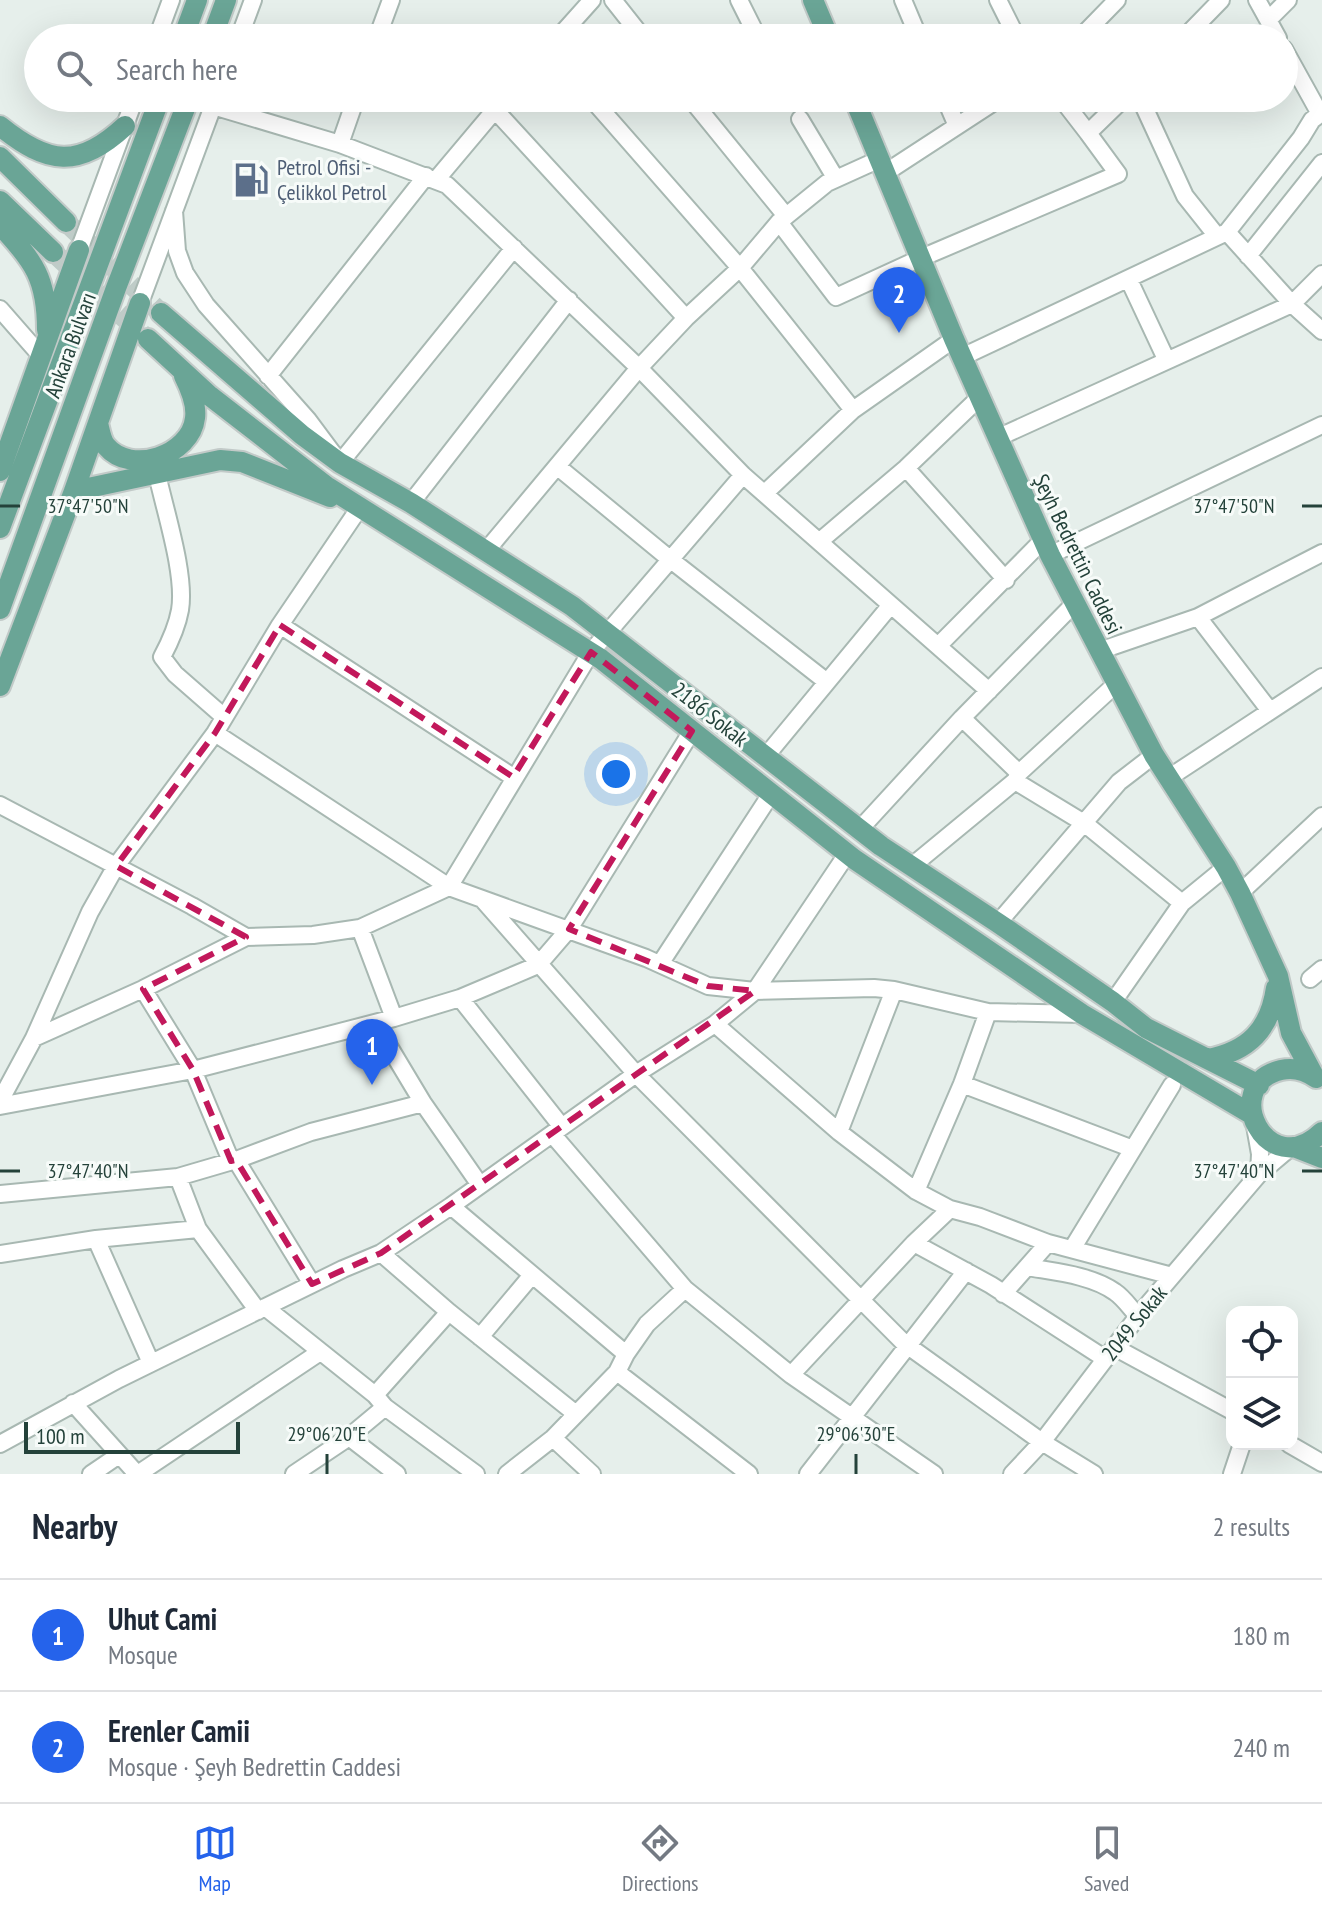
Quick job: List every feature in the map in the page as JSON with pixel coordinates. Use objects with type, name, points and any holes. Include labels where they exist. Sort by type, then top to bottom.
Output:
[{"type":"main road","points":[[186,24],[197,0]]},
{"type":"main road","points":[[218,24],[226,0]]},
{"type":"main road","points":[[813,0],[823,24]]},
{"type":"main road","name":"Ankara Bulvarı","points":[[0,528],[155,112]]},
{"type":"main road","name":"Ankara Bulvarı","points":[[0,609],[116,288],[184,112]]},
{"type":"main road","name":"Şeyh Bedrettin Caddesi","points":[[860,112],[979,398],[1047,547],[1154,755],[1240,893],[1278,976],[1286,1017],[1302,1057],[1318,1080]]},
{"type":"main road","points":[[0,126],[32,149],[51,156],[72,156],[89,154],[125,126]]},
{"type":"main road","points":[[0,157],[66,222]]},
{"type":"main road","points":[[0,201],[53,252]]},
{"type":"main road","points":[[0,225],[37,267],[47,306],[45,350]]},
{"type":"main road","points":[[0,471],[79,250]]},
{"type":"main road","points":[[0,686],[74,491],[140,303]]},
{"type":"main road","name":"2186 Sokak","points":[[161,313],[265,405],[340,463],[411,503],[606,632],[912,866],[1113,1002],[1146,1028],[1208,1059],[1265,1079]]},
{"type":"main road","name":"2186 Sokak","points":[[148,339],[210,396],[326,486],[591,652],[847,854],[1082,1014],[1253,1120],[1264,1137],[1275,1144],[1292,1147]]},
{"type":"main road","points":[[98,423],[105,444],[121,456],[147,459],[177,448],[195,418],[190,388],[181,369]]},
{"type":"main road","points":[[74,491],[209,462],[242,462],[360,507]]},
{"type":"main road","points":[[1208,1059],[1242,1048],[1257,1035],[1273,1006],[1278,976]]},
{"type":"main road","name":"Şeyh Bedrettin Caddesi","points":[[1253,1120],[1252,1100],[1281,1050],[1286,1017]]},
{"type":"main road","points":[[1265,1079],[1289,1068],[1302,1070],[1318,1080]]},
{"type":"main road","points":[[1292,1147],[1312,1141],[1322,1132]]},
{"type":"main road","points":[[1292,1147],[1322,1158]]},
{"type":"street","points":[[162,24],[171,0]]},
{"type":"street","points":[[244,24],[253,0]]},
{"type":"street","points":[[382,24],[391,0]]},
{"type":"street","points":[[571,24],[592,0]]},
{"type":"street","points":[[613,0],[632,24]]},
{"type":"street","points":[[739,0],[751,24]]},
{"type":"street","points":[[903,0],[913,24]]},
{"type":"street","points":[[998,0],[1010,24]]},
{"type":"street","points":[[1198,24],[1221,0]]},
{"type":"street","points":[[1257,0],[1271,24]]},
{"type":"street","points":[[1269,19],[1288,0]]},
{"type":"street","points":[[1093,24],[1114,2]]},
{"type":"street","points":[[765,493],[853,410],[958,348],[1129,280],[1222,234],[1301,138],[1312,120],[1321,115],[1298,74]]},
{"type":"street","points":[[79,250],[130,112]]},
{"type":"street","points":[[140,303],[210,112]]},
{"type":"street","points":[[244,112],[447,185],[639,368],[743,475],[989,691]]},
{"type":"street","points":[[340,144],[351,112]]},
{"type":"street","points":[[268,376],[431,178],[493,112]]},
{"type":"street","points":[[507,112],[686,318]]},
{"type":"street","points":[[603,112],[740,268],[853,410]]},
{"type":"street","points":[[701,112],[783,219],[836,297],[1118,174],[1072,112]]},
{"type":"street","points":[[951,112],[957,126]]},
{"type":"street","points":[[486,551],[639,368],[686,318],[740,268],[783,219],[836,179],[882,166],[978,112]]},
{"type":"street","points":[[1088,133],[1110,112]]},
{"type":"street","points":[[1146,112],[1185,196],[1322,331]]},
{"type":"street","points":[[800,119],[836,179]]},
{"type":"street","points":[[1248,256],[1322,163]]},
{"type":"street","points":[[174,211],[177,251],[185,273],[206,305],[308,420],[340,463],[514,248]]},
{"type":"street","points":[[997,438],[1292,304],[1322,274]]},
{"type":"street","points":[[1129,280],[1166,359]]},
{"type":"street","points":[[411,503],[569,300]]},
{"type":"street","points":[[0,309],[45,350]]},
{"type":"street","points":[[820,541],[906,468],[979,398]]},
{"type":"street","points":[[938,646],[1006,580],[1047,547],[1322,425]]},
{"type":"street","points":[[558,467],[827,682]]},
{"type":"street","points":[[906,468],[1006,580]]},
{"type":"street","points":[[157,474],[181,584],[180,609],[172,638],[162,657],[175,674],[223,716]]},
{"type":"street","points":[[34,1038],[143,989],[246,937],[313,935],[360,928],[449,887],[591,652],[743,475]]},
{"type":"street","points":[[0,1104],[34,1038],[90,912],[116,866],[215,733],[280,625],[360,507]]},
{"type":"street","points":[[1099,651],[1198,617],[1322,553]]},
{"type":"street","points":[[860,829],[962,718],[1075,603]]},
{"type":"street","points":[[766,756],[890,606]]},
{"type":"street","points":[[1198,617],[1270,711]]},
{"type":"street","points":[[280,625],[513,777]]},
{"type":"street","points":[[1170,777],[1322,677]]},
{"type":"street","points":[[912,866],[1017,777],[1116,684]]},
{"type":"street","points":[[962,718],[1017,777],[1084,823],[1182,903]]},
{"type":"street","points":[[0,1104],[193,1070],[375,1023],[460,998],[538,965],[569,929],[692,731]]},
{"type":"street","points":[[215,733],[449,887],[569,929],[708,986],[755,991],[894,990],[988,1012],[1082,1014]]},
{"type":"street","points":[[998,923],[1119,782],[1154,755]]},
{"type":"street","points":[[660,964],[771,794]]},
{"type":"street","points":[[0,805],[246,937]]},
{"type":"street","points":[[1240,893],[1322,816]]},
{"type":"street","points":[[0,1444],[151,1363],[381,1253],[636,1074],[715,1024],[755,991],[847,854]]},
{"type":"street","points":[[1113,1002],[1182,903],[1226,867]]},
{"type":"street","points":[[483,900],[636,1074],[908,1346],[1042,1442],[1094,1474]]},
{"type":"street","points":[[360,928],[394,1018]]},
{"type":"street","points":[[143,989],[193,1070],[234,1160],[312,1284]]},
{"type":"street","points":[[839,1132],[894,990]]},
{"type":"street","points":[[460,998],[558,1131],[685,1289],[791,1375],[934,1474]]},
{"type":"street","points":[[916,1191],[962,1084],[988,1012]]},
{"type":"street","points":[[375,1023],[423,1103],[480,1185]]},
{"type":"street","points":[[715,1024],[839,1132],[916,1191],[950,1209],[1048,1243],[1172,1276]]},
{"type":"street","points":[[962,1084],[1133,1149]]},
{"type":"street","points":[[1072,1249],[1172,1085]]},
{"type":"street","points":[[0,1194],[178,1177],[311,1132],[423,1103]]},
{"type":"street","points":[[1253,1120],[1260,1154],[1259,1174]]},
{"type":"street","name":"2049 Sokak","points":[[1012,1474],[1042,1442],[1138,1316],[1259,1174],[1292,1147]]},
{"type":"street","points":[[178,1177],[198,1229],[262,1309],[476,1474]]},
{"type":"street","points":[[451,1206],[626,1354]]},
{"type":"street","points":[[791,1375],[914,1243],[950,1209]]},
{"type":"street","points":[[0,1254],[96,1239],[198,1229]]},
{"type":"street","points":[[96,1239],[151,1363]]},
{"type":"street","points":[[914,1243],[1109,1352],[1226,1408]]},
{"type":"street","points":[[1003,1294],[1048,1243]]},
{"type":"street","points":[[381,1253],[576,1414]]},
{"type":"street","points":[[1027,1267],[1067,1274],[1098,1284],[1115,1292],[1138,1316]]},
{"type":"street","points":[[808,1474],[966,1271]]},
{"type":"street","points":[[480,1337],[532,1275]]},
{"type":"street","points":[[507,1474],[553,1438],[617,1372],[647,1324],[685,1289]]},
{"type":"street","points":[[294,1474],[349,1437],[449,1312]]},
{"type":"street","points":[[73,1403],[138,1474],[320,1352]]},
{"type":"street","points":[[617,1372],[749,1474]]},
{"type":"street","points":[[349,1437],[397,1474]]},
{"type":"street","points":[[553,1438],[592,1474]]},
{"type":"street","points":[[1298,1449],[1322,1463]]},
{"type":"street","points":[[1232,1474],[1240,1450]]},
{"type":"street","points":[[91,1474],[119,1455]]},
{"type":"highlighted area","points":[[280,625],[513,777],[591,652],[692,731],[569,929],[708,986],[755,991],[381,1253],[312,1284],[236,1160],[231,1161],[193,1070],[143,989],[246,937],[116,866],[215,733]]},
{"type":"tunnel","points":[[66,222],[161,313]]},
{"type":"tunnel","points":[[53,252],[144,336]]},
{"type":"place","name":"Petrol Ofisi - Çelikkol Petrol","points":[[251,180]]},
{"type":"place","name":"Erenler Camii","points":[[899,333]]},
{"type":"place","name":"Uhut Cami","points":[[372,1085]]}]
